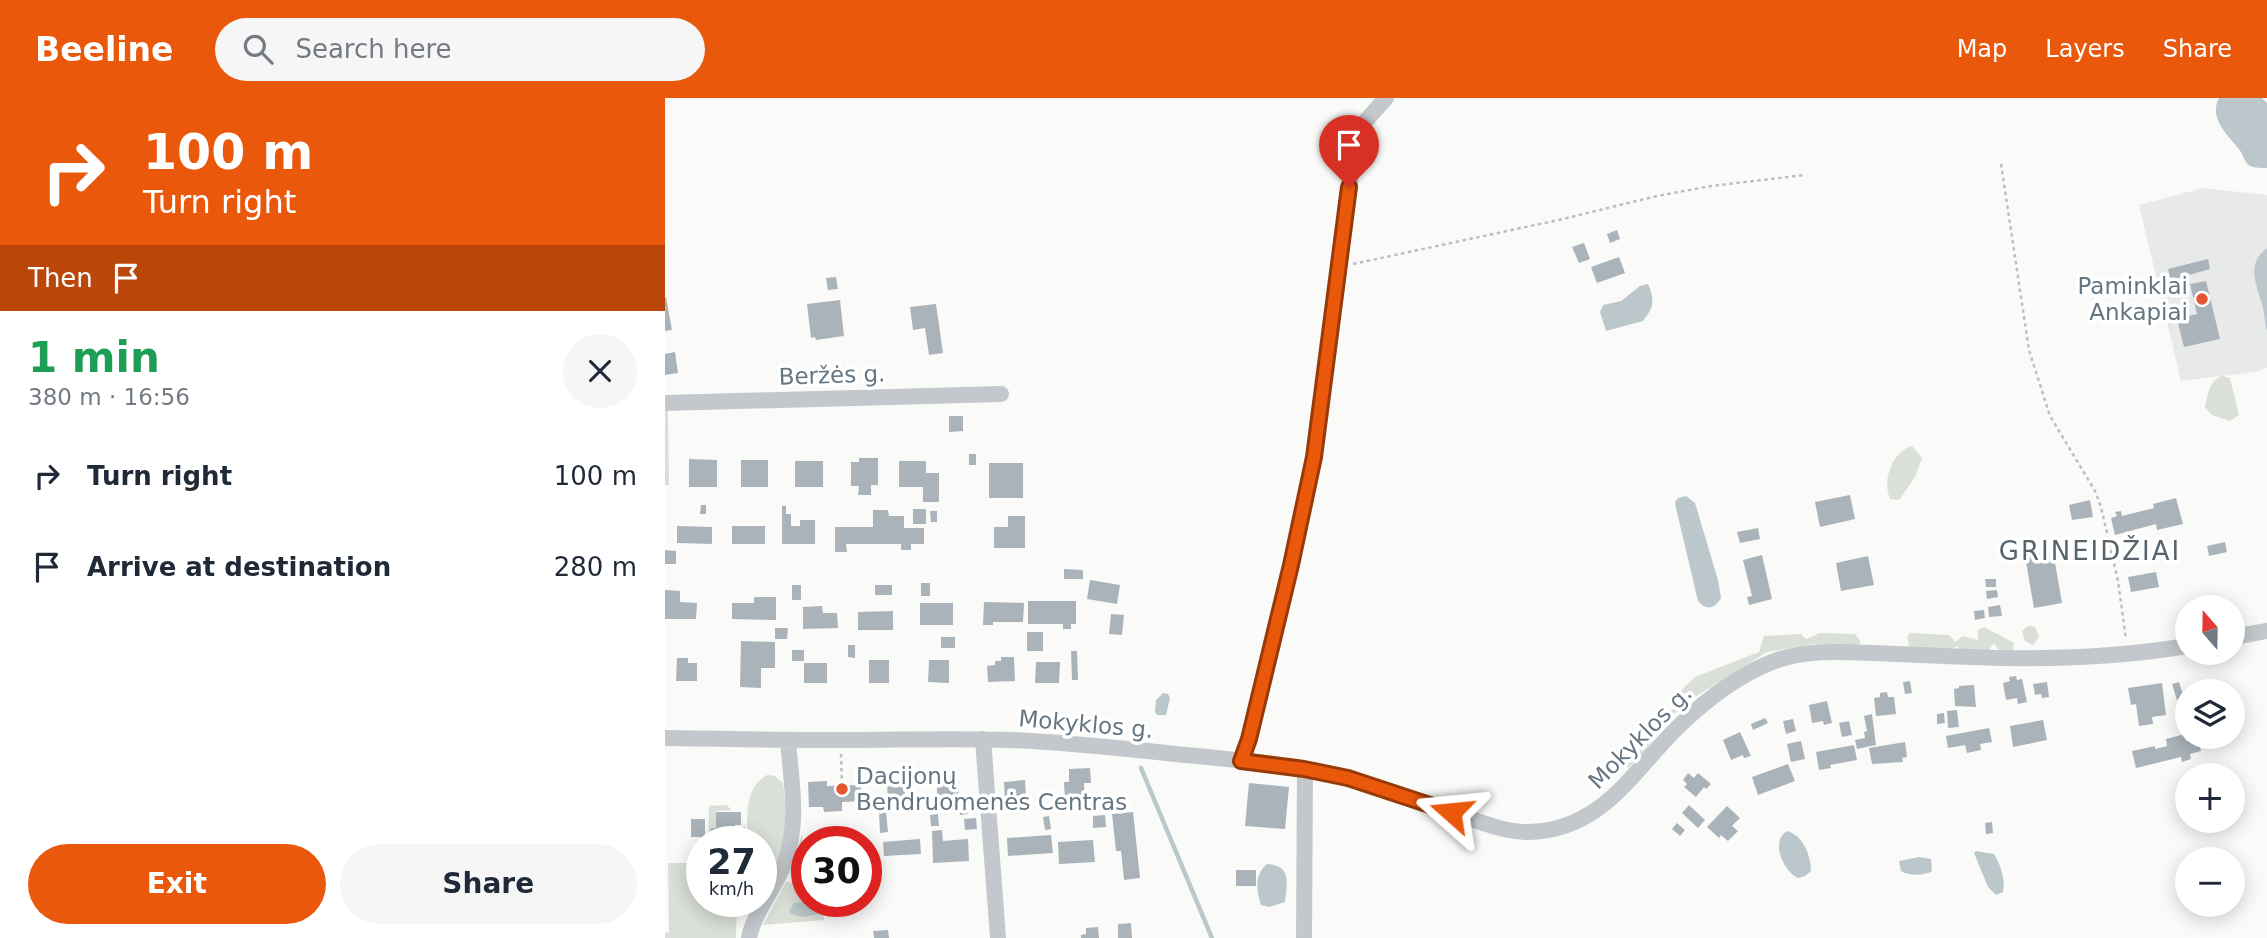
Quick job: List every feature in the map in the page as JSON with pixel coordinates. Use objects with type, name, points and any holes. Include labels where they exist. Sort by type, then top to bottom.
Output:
[{"type":"street","points":[[1241,761],[1249,739],[1314,457],[1353,160],[1363,124],[1386,98]]},
{"type":"street","name":"Beržės g.","points":[[665,403],[1001,394]]},
{"type":"street","points":[[2245,635],[2267,631]]},
{"type":"street","name":"Mokyklos g.","points":[[665,738],[983,739],[1087,745],[1241,761],[1348,778],[1512,831],[1540,831],[1575,821],[1602,807],[1617,795],[1682,722],[1732,684],[1772,662],[1804,653],[1826,652],[2004,658],[2126,655],[2175,648]]},
{"type":"street","points":[[983,739],[998,938]]},
{"type":"street","points":[[749,938],[784,864],[793,833],[794,804],[788,740]]},
{"type":"street","points":[[1304,769],[1304,938]]},
{"type":"path","points":[[2001,164],[2029,350],[2050,416],[2095,491],[2101,507],[2124,613],[2126,655]]},
{"type":"path","points":[[1339,266],[1563,219],[1657,195],[1805,175]]},
{"type":"path","points":[[841,757],[842,783]]},
{"type":"shaded area","points":[[2219,98],[2262,98],[2267,103],[2267,168],[2248,165],[2221,127],[2216,113]]},
{"type":"shaded area","points":[[2203,188],[2267,195],[2267,368],[2255,372],[2181,381],[2139,205]]},
{"type":"shaded area","points":[[2267,248],[2267,331],[2254,274],[2257,261]]},
{"type":"shaded area","points":[[1648,284],[1652,303],[1643,321],[1606,331],[1600,312],[1603,305],[1621,301],[1640,286]]},
{"type":"shaded area","points":[[2222,376],[2230,378],[2239,415],[2230,421],[2212,415],[2205,407],[2212,385]]},
{"type":"shaded area","points":[[665,410],[668,410],[669,485],[665,485]]},
{"type":"shaded area","points":[[1912,446],[1922,458],[1915,477],[1899,500],[1890,499],[1887,484],[1894,460]]},
{"type":"shaded area","points":[[1686,496],[1695,503],[1718,580],[1721,598],[1716,605],[1710,607],[1698,601],[1676,508],[1675,502],[1678,498]]},
{"type":"shaded area","points":[[2028,626],[2035,627],[2039,637],[2033,645],[2025,641],[2022,631]]},
{"type":"shaded area","points":[[1984,627],[2014,643],[2013,651],[1998,649],[1994,643],[1988,651],[1963,652],[1957,646],[1940,651],[1927,650],[1909,646],[1907,636],[1910,633],[1949,635],[1955,642],[1963,636],[1978,640],[1978,630]]},
{"type":"shaded area","points":[[1820,633],[1855,634],[1861,642],[1858,646],[1814,644],[1767,652],[1698,695],[1672,715],[1645,752],[1628,768],[1621,761],[1640,726],[1654,715],[1673,710],[1676,704],[1674,697],[1695,677],[1759,652],[1764,636],[1801,634],[1806,639]]},
{"type":"shaded area","points":[[1163,693],[1170,698],[1166,715],[1157,715],[1156,700]]},
{"type":"shaded area","points":[[767,775],[775,776],[783,783],[785,827],[777,859],[777,826],[747,826],[750,796],[759,781]]},
{"type":"shaded area","points":[[727,805],[731,810],[716,811],[716,826],[708,826],[709,806]]},
{"type":"shaded area","points":[[1787,831],[1802,841],[1808,853],[1811,871],[1805,876],[1798,878],[1793,874],[1780,856],[1779,842]]},
{"type":"shaded area","points":[[1974,853],[1994,854],[2002,872],[2003,892],[1996,895],[1988,887]]},
{"type":"shaded area","points":[[1919,857],[1931,859],[1932,871],[1917,875],[1901,871],[1899,861]]},
{"type":"shaded area","points":[[668,863],[686,863],[686,917],[737,917],[736,938],[665,938],[665,933],[669,932]]},
{"type":"shaded area","points":[[1267,864],[1281,868],[1287,882],[1285,902],[1269,907],[1261,905],[1257,888],[1260,873]]},
{"type":"shaded area","points":[[786,882],[791,882],[791,917],[824,917],[824,920],[763,925],[767,917],[777,917],[777,899]]},
{"type":"building","points":[[1617,230],[1620,239],[1610,243],[1607,234]]},
{"type":"building","points":[[1584,243],[1590,259],[1579,263],[1572,247]]},
{"type":"building","points":[[1619,257],[1625,273],[1597,283],[1591,267]]},
{"type":"building","points":[[2208,259],[2210,269],[2171,280],[2168,269]]},
{"type":"building","points":[[836,277],[838,289],[828,290],[826,278]]},
{"type":"building","name":"Paminklai Ankapiai","points":[[2206,281],[2220,339],[2184,347],[2177,319],[2197,314],[2190,284]]},
{"type":"building","points":[[665,298],[672,330],[665,331]]},
{"type":"building","points":[[840,300],[844,336],[816,340],[815,337],[811,338],[807,304]]},
{"type":"building","points":[[936,304],[943,353],[929,355],[925,328],[913,330],[910,307]]},
{"type":"building","points":[[675,352],[678,373],[665,375],[665,354]]},
{"type":"building","points":[[949,416],[963,416],[963,431],[949,432]]},
{"type":"building","points":[[969,454],[976,454],[976,465],[969,465]]},
{"type":"building","points":[[859,458],[878,458],[878,485],[871,485],[871,495],[858,495],[859,486],[851,486],[851,462],[859,462]]},
{"type":"building","points":[[689,459],[717,460],[717,487],[689,487]]},
{"type":"building","points":[[741,460],[768,460],[768,487],[741,487]]},
{"type":"building","points":[[795,461],[823,461],[823,487],[795,487]]},
{"type":"building","points":[[899,461],[926,461],[926,473],[939,473],[939,502],[923,502],[923,487],[899,487]]},
{"type":"building","points":[[989,463],[1023,463],[1023,498],[989,498]]},
{"type":"building","points":[[1850,495],[1855,519],[1820,527],[1815,502]]},
{"type":"building","points":[[2176,498],[2183,524],[2157,530],[2156,524],[2115,535],[2111,518],[2117,516],[2115,512],[2121,511],[2122,516],[2154,508],[2153,504]]},
{"type":"building","points":[[2090,500],[2093,517],[2072,520],[2069,505]]},
{"type":"building","points":[[701,505],[706,505],[706,514],[700,514]]},
{"type":"building","points":[[782,506],[786,506],[786,514],[791,514],[791,526],[800,526],[800,520],[815,520],[815,544],[782,544]]},
{"type":"building","points":[[913,509],[926,509],[926,524],[913,524]]},
{"type":"building","points":[[873,510],[888,510],[889,516],[904,516],[904,528],[924,528],[924,544],[911,544],[911,550],[901,550],[901,544],[846,544],[847,552],[835,552],[835,527],[873,527]]},
{"type":"building","points":[[930,511],[937,511],[937,522],[931,522]]},
{"type":"building","points":[[1008,516],[1025,516],[1025,548],[994,548],[994,527],[1008,527]]},
{"type":"building","points":[[677,526],[712,527],[712,544],[677,543]]},
{"type":"building","points":[[732,526],[765,526],[765,544],[732,544]]},
{"type":"building","points":[[1758,528],[1760,539],[1740,543],[1737,532]]},
{"type":"building","points":[[2225,542],[2227,552],[2209,556],[2207,546]]},
{"type":"building","points":[[665,550],[676,551],[676,564],[665,564]]},
{"type":"building","points":[[2053,551],[2062,603],[2034,608],[2025,556]]},
{"type":"building","points":[[1762,555],[1772,599],[1749,605],[1747,597],[1752,596],[1743,560]]},
{"type":"building","points":[[1868,556],[1874,585],[1841,591],[1836,563]]},
{"type":"building","points":[[1064,569],[1083,570],[1083,579],[1064,579]]},
{"type":"building","points":[[2156,572],[2159,587],[2131,592],[2128,577]]},
{"type":"building","points":[[1985,579],[1996,579],[1996,587],[1986,587]]},
{"type":"building","points":[[1090,580],[1120,585],[1117,604],[1087,599]]},
{"type":"building","points":[[921,583],[930,583],[930,596],[921,596]]},
{"type":"building","points":[[792,585],[801,585],[801,600],[792,600]]},
{"type":"building","points":[[875,585],[892,585],[892,595],[875,595]]},
{"type":"building","points":[[665,590],[680,591],[680,602],[697,603],[696,619],[665,619]]},
{"type":"building","points":[[1997,590],[1998,597],[1987,599],[1986,591]]},
{"type":"building","points":[[754,597],[776,597],[776,620],[732,619],[732,603],[754,603]]},
{"type":"building","points":[[1028,601],[1076,601],[1076,624],[1071,624],[1071,629],[1063,629],[1063,624],[1028,624]]},
{"type":"building","points":[[984,602],[1024,603],[1023,622],[993,622],[993,625],[983,625]]},
{"type":"building","points":[[920,603],[953,603],[953,625],[920,625]]},
{"type":"building","points":[[2000,605],[2002,616],[1989,617],[1988,607]]},
{"type":"building","points":[[822,606],[823,613],[837,613],[838,628],[803,629],[803,607]]},
{"type":"building","points":[[1984,610],[1985,618],[1975,620],[1974,611]]},
{"type":"building","points":[[893,611],[893,630],[858,630],[858,612]]},
{"type":"building","points":[[1111,614],[1124,615],[1122,635],[1109,634]]},
{"type":"building","points":[[775,628],[788,628],[787,639],[775,639]]},
{"type":"building","points":[[1027,632],[1043,632],[1043,651],[1027,651]]},
{"type":"building","points":[[941,637],[955,637],[955,648],[941,648]]},
{"type":"building","points":[[741,641],[775,642],[775,668],[761,668],[761,688],[740,687]]},
{"type":"building","points":[[848,645],[855,645],[855,658],[848,657]]},
{"type":"building","points":[[792,650],[804,650],[804,661],[792,661]]},
{"type":"building","points":[[1071,651],[1077,651],[1078,680],[1072,680]]},
{"type":"building","points":[[1001,657],[1014,657],[1015,681],[988,682],[987,666],[995,665],[995,661],[1001,661]]},
{"type":"building","points":[[677,658],[688,658],[688,663],[697,663],[697,681],[676,681]]},
{"type":"building","points":[[869,660],[889,660],[889,683],[869,683]]},
{"type":"building","points":[[929,660],[949,660],[949,683],[928,682]]},
{"type":"building","points":[[1036,662],[1060,662],[1059,683],[1035,683]]},
{"type":"building","points":[[804,663],[827,663],[827,683],[804,683]]},
{"type":"building","points":[[2016,676],[2017,680],[2022,679],[2027,702],[2018,704],[2017,698],[2006,700],[2003,683],[2010,681],[2009,677]]},
{"type":"building","points":[[1910,681],[1912,693],[1905,694],[1903,682]]},
{"type":"building","points":[[2047,682],[2049,697],[2035,695],[2033,684]]},
{"type":"building","points":[[2162,683],[2166,715],[2152,717],[2153,724],[2139,726],[2136,704],[2131,705],[2128,688]]},
{"type":"building","points":[[1974,685],[1976,707],[1955,706],[1954,689]]},
{"type":"building","points":[[1887,692],[1888,697],[1894,697],[1896,714],[1876,716],[1874,698]]},
{"type":"building","points":[[1827,701],[1832,723],[1812,723],[1809,705]]},
{"type":"building","points":[[1957,710],[1959,727],[1948,728],[1947,711]]},
{"type":"building","points":[[1944,713],[1945,723],[1937,724],[1937,714]]},
{"type":"building","points":[[1872,714],[1876,745],[1857,749],[1855,740],[1865,738],[1864,732],[1867,731],[1864,716]]},
{"type":"building","points":[[1765,718],[1768,723],[1753,730],[1751,724]]},
{"type":"building","points":[[1793,719],[1796,731],[1786,734],[1783,721]]},
{"type":"building","points":[[2043,720],[2047,740],[2013,747],[2010,726]]},
{"type":"building","points":[[1849,721],[1852,735],[1842,737],[1839,723]]},
{"type":"building","points":[[1989,728],[1992,742],[1980,744],[1981,750],[1967,753],[1965,745],[1948,748],[1946,736]]},
{"type":"building","points":[[1740,732],[1751,756],[1744,758],[1743,755],[1731,760],[1723,740]]},
{"type":"building","points":[[2175,737],[2175,749],[2201,751],[2190,754],[2191,759],[2182,762],[2181,757],[2136,768],[2132,751],[2167,746],[2166,739]]},
{"type":"building","points":[[1801,741],[1805,759],[1791,762],[1787,744]]},
{"type":"building","points":[[1905,742],[1907,757],[1902,758],[1903,762],[1872,764],[1869,748]]},
{"type":"building","points":[[1854,745],[1857,760],[1819,770],[1816,752]]},
{"type":"building","points":[[1788,764],[1795,781],[1758,795],[1752,777]]},
{"type":"building","points":[[1090,768],[1091,783],[1084,783],[1085,803],[1065,803],[1064,782],[1069,782],[1069,769]]},
{"type":"building","points":[[1688,773],[1694,778],[1698,773],[1711,784],[1706,789],[1704,787],[1696,797],[1684,787],[1687,784],[1683,780]]},
{"type":"building","points":[[910,779],[910,792],[905,792],[906,803],[888,804],[887,780]]},
{"type":"building","points":[[1025,780],[1026,800],[1005,802],[1004,782]]},
{"type":"building","points":[[827,781],[827,786],[861,785],[862,801],[842,802],[842,811],[824,812],[823,807],[809,807],[808,782]]},
{"type":"building","points":[[958,781],[959,806],[950,806],[950,802],[937,802],[937,782]]},
{"type":"building","points":[[1249,783],[1289,787],[1285,829],[1245,826]]},
{"type":"building","points":[[1689,805],[1705,820],[1698,828],[1682,813]]},
{"type":"building","points":[[959,806],[967,806],[968,814],[960,815]]},
{"type":"building","points":[[1727,806],[1740,818],[1732,826],[1738,831],[1728,841],[1721,835],[1719,838],[1707,827]]},
{"type":"building","points":[[716,812],[741,812],[741,825],[716,826]]},
{"type":"building","points":[[879,812],[886,812],[888,832],[882,833],[882,826],[880,826]]},
{"type":"building","points":[[1133,812],[1140,878],[1124,880],[1121,851],[1116,851],[1112,814]]},
{"type":"building","points":[[938,814],[939,826],[931,826],[930,815]]},
{"type":"building","points":[[1105,815],[1106,827],[1093,828],[1093,816]]},
{"type":"building","points":[[1049,816],[1051,829],[1045,830],[1043,817]]},
{"type":"building","points":[[976,818],[977,829],[965,830],[964,819]]},
{"type":"building","points":[[691,819],[705,819],[705,826],[691,826]]},
{"type":"building","points":[[1992,822],[1993,833],[1986,834],[1985,823]]},
{"type":"building","points":[[1677,823],[1685,830],[1680,836],[1672,829]]},
{"type":"building","points":[[942,830],[943,841],[968,839],[969,861],[933,863],[932,831]]},
{"type":"building","points":[[1051,835],[1053,853],[1008,856],[1007,838]]},
{"type":"building","points":[[920,839],[921,854],[884,856],[883,842]]},
{"type":"building","points":[[1093,840],[1095,862],[1059,864],[1058,842]]},
{"type":"building","points":[[1236,870],[1256,870],[1256,886],[1236,886]]},
{"type":"building","points":[[1131,923],[1132,938],[1118,938],[1118,924]]},
{"type":"building","points":[[1098,927],[1099,938],[1081,938],[1081,935],[1086,934],[1086,928]]},
{"type":"building","points":[[888,930],[889,938],[874,938],[873,931]]},
{"type":"waterway","points":[[1141,768],[1212,938]]},
{"type":"place","name":"Paminklai Ankapiai","points":[[2202,299]]},
{"type":"place","name":"Dacijonų Bendruomenės Centras","points":[[842,789]]},
{"type":"district","name":"GRINEIDŽIAI","points":[[2090,551]]},
{"type":"route","points":[[1349,187],[1314,457],[1291,565],[1249,739],[1241,761],[1348,778],[1451,812]]}]
